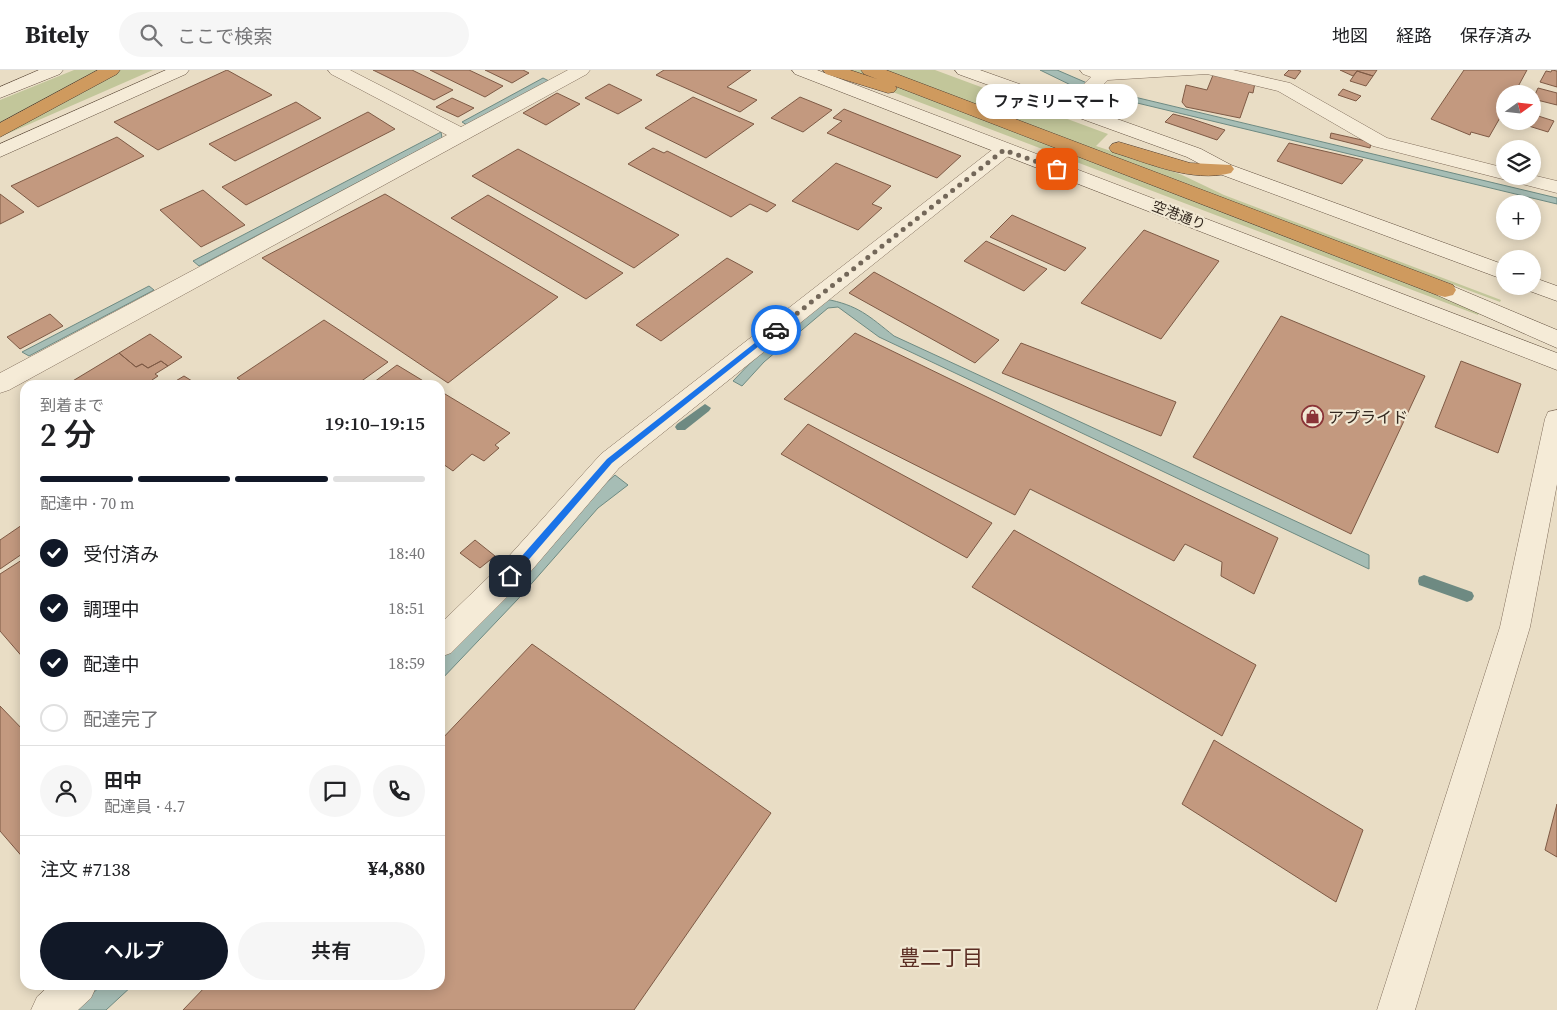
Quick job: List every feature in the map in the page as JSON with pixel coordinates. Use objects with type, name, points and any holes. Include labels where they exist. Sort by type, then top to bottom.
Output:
[{"type":"highway","points":[[0,116],[86,70]]},
{"type":"highway","points":[[0,131],[111,70]]},
{"type":"highway","points":[[832,70],[1000,120]]},
{"type":"highway","points":[[870,70],[1445,290]]},
{"type":"highway","points":[[909,70],[1100,142],[1189,169],[1224,169]]},
{"type":"street","points":[[0,92],[54,70]]},
{"type":"street","points":[[0,152],[180,70]]},
{"type":"street","points":[[337,70],[462,135]]},
{"type":"street","points":[[3,378],[581,70]]},
{"type":"street","name":"空港通り","points":[[801,70],[1557,362]]},
{"type":"street","points":[[964,70],[1194,153],[1224,169],[1496,270]]},
{"type":"street","points":[[1069,109],[1092,80],[1203,70]]},
{"type":"street","points":[[1211,70],[1284,87],[1380,142],[1496,172]]},
{"type":"street","points":[[445,639],[510,576],[610,461],[1004,150]]},
{"type":"street","points":[[1541,183],[1557,187]]},
{"type":"street","points":[[1541,288],[1557,294]]},
{"type":"street","points":[[1445,290],[1528,325],[1557,340]]},
{"type":"street","points":[[1396,1010],[1515,627],[1557,418]]},
{"type":"street","points":[[50,1010],[72,990]]},
{"type":"green space","points":[[74,70],[153,70],[0,137],[0,100]]},
{"type":"green space","points":[[835,70],[935,70],[1108,134],[1096,146],[1180,174],[1224,195],[1501,300],[1500,302],[1172,180],[1479,311],[1478,315]]},
{"type":"water","points":[[1040,70],[1057,70],[1101,89],[1496,183],[1496,185],[1557,198],[1557,204],[1541,200],[1541,195],[1520,195],[1079,89]]},
{"type":"water","points":[[543,78],[549,81],[467,125],[462,122]]},
{"type":"water","points":[[441,132],[442,138],[199,266],[193,261]]},
{"type":"water","points":[[149,286],[154,290],[29,356],[22,352]]},
{"type":"water","points":[[825,299],[855,308],[894,336],[1369,555],[1369,569],[879,337],[838,307],[828,308],[764,362],[742,386],[733,381],[756,357]]},
{"type":"water","points":[[615,475],[628,485],[598,508],[518,599],[445,676],[445,654],[587,500]]},
{"type":"water","points":[[96,990],[128,990],[106,1010],[74,1010]]},
{"type":"building","points":[[227,70],[272,95],[158,150],[114,122]]},
{"type":"building","points":[[373,70],[412,70],[453,90],[434,100]]},
{"type":"building","points":[[430,70],[469,70],[503,86],[485,97]]},
{"type":"building","points":[[485,70],[523,70],[529,73],[512,83]]},
{"type":"building","points":[[664,70],[751,70],[727,87],[757,100],[740,112],[656,75]]},
{"type":"building","points":[[1289,70],[1301,71],[1295,79],[1284,75]]},
{"type":"building","points":[[1340,70],[1377,70],[1373,76],[1357,71],[1353,76]]},
{"type":"building","points":[[1464,70],[1527,70],[1519,85],[1496,85],[1496,125],[1489,137],[1471,132],[1470,135],[1431,119]]},
{"type":"building","points":[[1552,70],[1557,71],[1557,87],[1540,82],[1546,71],[1551,72]]},
{"type":"building","points":[[1357,71],[1373,76],[1366,86],[1350,81]]},
{"type":"building","points":[[1213,75],[1255,83],[1253,93],[1249,92],[1240,118],[1186,107],[1182,102],[1186,85],[1207,90]]},
{"type":"building","points":[[609,84],[642,100],[618,114],[585,98]]},
{"type":"building","points":[[1343,89],[1361,96],[1356,101],[1338,95]]},
{"type":"building","points":[[1541,89],[1557,93],[1557,105],[1541,101]]},
{"type":"building","points":[[557,93],[580,104],[546,125],[523,113]]},
{"type":"building","points":[[693,97],[754,124],[706,158],[645,128]]},
{"type":"building","points":[[800,97],[832,110],[803,132],[771,118]]},
{"type":"building","points":[[452,98],[474,108],[458,117],[436,107]]},
{"type":"building","points":[[296,102],[321,118],[235,161],[209,144]]},
{"type":"building","points":[[844,109],[961,156],[937,178],[827,133],[842,121],[833,118]]},
{"type":"building","points":[[368,112],[395,129],[246,205],[222,187]]},
{"type":"building","points":[[1173,114],[1225,130],[1217,140],[1165,122]]},
{"type":"building","points":[[1541,117],[1554,121],[1548,132],[1541,130]]},
{"type":"building","points":[[1331,133],[1371,142],[1370,148],[1330,138]]},
{"type":"building","points":[[117,137],[144,156],[38,207],[11,186]]},
{"type":"building","points":[[1289,143],[1363,160],[1342,184],[1277,161]]},
{"type":"building","points":[[653,148],[664,153],[667,151],[776,205],[767,212],[750,204],[731,217],[628,164]]},
{"type":"building","points":[[518,149],[679,235],[634,268],[472,176]]},
{"type":"building","points":[[836,163],[891,186],[872,204],[882,208],[858,230],[792,201]]},
{"type":"building","points":[[203,190],[245,225],[201,247],[160,210]]},
{"type":"building","points":[[0,194],[24,212],[0,224]]},
{"type":"building","points":[[385,194],[558,297],[448,383],[262,258]]},
{"type":"building","points":[[488,195],[623,273],[586,299],[451,218]]},
{"type":"building","points":[[1012,215],[1086,248],[1065,271],[990,237]]},
{"type":"building","points":[[1144,230],[1219,261],[1161,339],[1081,303]]},
{"type":"building","points":[[986,241],[1047,269],[1024,291],[964,261]]},
{"type":"building","points":[[727,258],[753,272],[661,341],[636,325]]},
{"type":"building","points":[[874,272],[999,340],[975,363],[849,293]]},
{"type":"building","points":[[50,314],[63,326],[20,349],[7,337]]},
{"type":"building","name":"アプライド","points":[[1281,316],[1425,376],[1351,534],[1193,457]]},
{"type":"building","points":[[324,320],[388,362],[363,380],[240,380],[237,378]]},
{"type":"building","points":[[855,333],[1278,538],[1254,594],[1221,576],[1222,562],[1185,544],[1174,561],[1030,489],[1015,515],[784,399]]},
{"type":"building","points":[[150,334],[182,357],[168,366],[161,361],[148,368],[142,364],[136,367],[119,353]]},
{"type":"building","points":[[1021,343],[1176,402],[1161,436],[1002,373]]},
{"type":"building","points":[[119,353],[136,367],[142,364],[148,368],[161,361],[168,366],[155,374],[158,376],[152,380],[74,380]]},
{"type":"building","points":[[1461,361],[1521,384],[1498,453],[1435,427]]},
{"type":"building","points":[[397,365],[422,380],[377,380]]},
{"type":"building","points":[[184,376],[190,380],[177,380]]},
{"type":"building","points":[[445,394],[510,433],[495,445],[499,448],[484,461],[472,454],[453,471],[445,465]]},
{"type":"building","points":[[808,424],[992,523],[967,558],[781,454]]},
{"type":"building","points":[[20,526],[20,555],[0,569],[0,540]]},
{"type":"building","points":[[1014,530],[1256,665],[1222,736],[972,587]]},
{"type":"building","points":[[475,540],[495,556],[480,568],[460,553]]},
{"type":"building","points":[[20,561],[20,654],[0,631],[0,574]]},
{"type":"building","points":[[532,644],[771,813],[634,1010],[183,1010],[202,990],[445,990],[445,736]]},
{"type":"building","points":[[0,706],[20,727],[20,854],[0,831]]},
{"type":"building","points":[[1214,740],[1363,830],[1336,902],[1182,804]]},
{"type":"building","points":[[1557,804],[1557,857],[1545,850]]},
{"type":"waterway","points":[[681,427],[705,408]]},
{"type":"waterway","points":[[1424,581],[1467,596]]},
{"type":"way so far","points":[[776,330],[1004,150],[1057,169]]},
{"type":"place","name":"ファミリーマート","points":[[1057,169]]},
{"type":"place","name":"アプライド","points":[[1312,417]]},
{"type":"district","name":"豊二丁目","points":[[941,958]]},
{"type":"route","points":[[510,576],[610,461],[776,330]]}]
